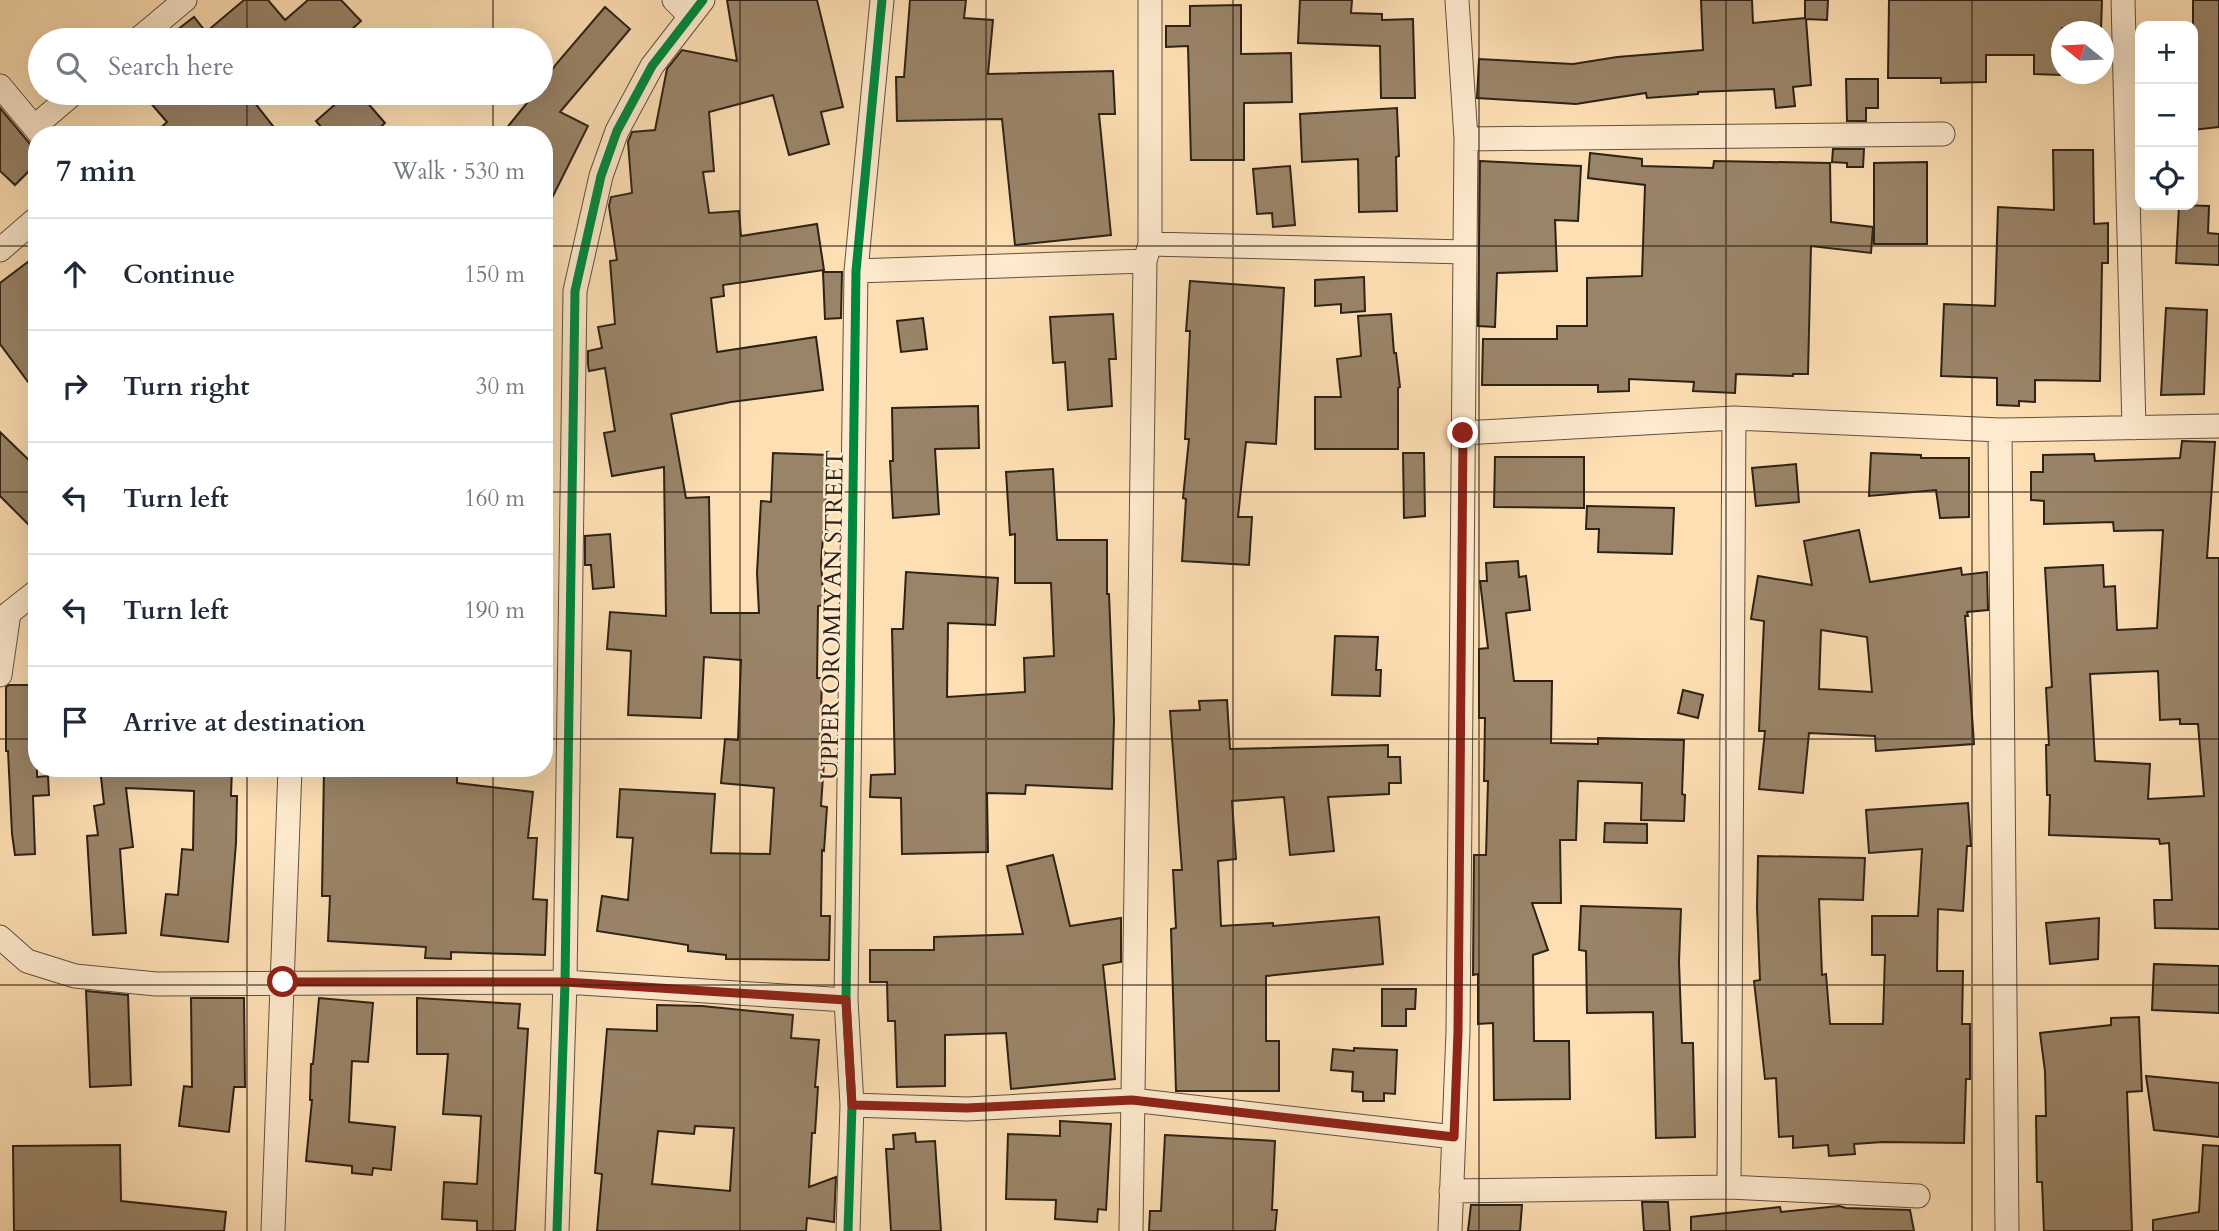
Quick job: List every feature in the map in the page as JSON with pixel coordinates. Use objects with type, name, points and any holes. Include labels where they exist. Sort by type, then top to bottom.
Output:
[{"type":"street","points":[[151,28],[185,0]]},
{"type":"street","name":"UPPER OROMIYAN STREET","points":[[848,1231],[852,1105],[846,1000],[856,271],[882,0]]},
{"type":"street","points":[[1131,1231],[1150,0]]},
{"type":"street","points":[[1450,1231],[1458,1032],[1466,139],[1457,0]]},
{"type":"street","points":[[2123,0],[2134,428]]},
{"type":"street","points":[[557,1231],[565,982],[575,291],[601,176],[617,131],[688,5]]},
{"type":"street","points":[[0,86],[34,126]]},
{"type":"street","points":[[43,126],[63,105]]},
{"type":"street","points":[[1466,139],[1943,134]]},
{"type":"street","points":[[0,250],[28,226]]},
{"type":"street","points":[[856,271],[1148,253],[1465,252]]},
{"type":"street","points":[[1463,433],[1734,418],[2000,430],[2219,426]]},
{"type":"street","points":[[1729,1187],[1734,418]]},
{"type":"street","points":[[2000,430],[2007,1231]]},
{"type":"street","points":[[0,676],[9,613],[28,598]]},
{"type":"street","points":[[273,1231],[290,777]]},
{"type":"street","points":[[0,937],[27,961],[75,976],[156,984],[565,982],[846,1000]]},
{"type":"street","points":[[852,1105],[967,1108],[1132,1100],[1454,1137]]},
{"type":"street","points":[[1451,1191],[1729,1187],[1918,1196]]},
{"type":"building","points":[[244,0],[268,0],[285,20],[308,0],[341,0],[361,21],[353,28],[211,28]]},
{"type":"building","points":[[727,0],[817,0],[843,107],[821,112],[829,144],[789,155],[773,95],[709,112],[714,171],[703,172],[709,213],[739,211],[741,236],[817,224],[824,270],[723,285],[724,296],[711,298],[717,352],[816,337],[823,390],[731,402],[671,414],[686,498],[709,497],[711,613],[759,613],[757,573],[761,501],[771,502],[773,453],[829,455],[821,564],[824,605],[818,606],[817,678],[822,678],[820,746],[825,747],[821,806],[827,807],[824,851],[822,850],[821,916],[830,916],[829,960],[726,959],[726,955],[688,951],[688,945],[597,931],[602,896],[628,900],[633,838],[617,837],[620,789],[715,794],[711,853],[770,854],[774,788],[721,783],[725,739],[738,740],[741,660],[704,657],[701,718],[628,715],[631,651],[607,649],[610,612],[666,616],[664,467],[612,476],[604,433],[615,431],[605,368],[589,371],[588,365],[588,351],[602,348],[598,327],[615,324],[610,261],[617,260],[609,206],[611,197],[632,193],[628,142],[632,132],[655,130],[667,69],[682,50],[737,61]]},
{"type":"building","points":[[910,0],[966,0],[964,18],[993,20],[988,74],[1113,71],[1115,114],[1099,114],[1111,235],[1015,245],[1002,119],[897,121],[896,77],[904,77]]},
{"type":"building","points":[[1300,0],[1352,0],[1351,13],[1382,14],[1382,20],[1413,19],[1415,98],[1381,98],[1380,46],[1298,43]]},
{"type":"building","points":[[1701,0],[1752,0],[1753,23],[1805,18],[1805,0],[1828,0],[1827,20],[1806,19],[1811,85],[1793,87],[1795,106],[1776,108],[1774,89],[1698,92],[1647,98],[1646,93],[1576,104],[1477,98],[1479,59],[1573,64],[1617,57],[1703,50]]},
{"type":"building","points":[[1889,0],[2102,0],[2101,21],[2051,21],[2051,75],[2034,74],[2034,55],[1986,55],[1986,82],[1941,83],[1941,78],[1888,78]]},
{"type":"building","points":[[2193,0],[2219,0],[2219,127],[2198,129],[2198,21],[2193,21]]},
{"type":"building","points":[[1241,5],[1241,54],[1291,53],[1292,102],[1244,103],[1244,160],[1191,160],[1188,46],[1166,47],[1166,26],[1190,26],[1190,6]]},
{"type":"building","points":[[605,7],[630,29],[560,112],[588,126],[553,196],[553,126],[508,126],[525,105],[553,105],[553,68]]},
{"type":"building","points":[[194,17],[203,28],[180,28]]},
{"type":"building","points":[[1846,79],[1878,79],[1878,108],[1866,108],[1866,121],[1847,121]]},
{"type":"building","points":[[152,105],[256,105],[273,126],[163,126],[167,122]]},
{"type":"building","points":[[334,105],[369,105],[385,123],[382,126],[320,126],[316,121]]},
{"type":"building","points":[[0,108],[28,142],[28,172],[15,185],[0,171]]},
{"type":"building","points":[[1397,108],[1397,211],[1359,212],[1358,159],[1302,162],[1300,114]]},
{"type":"building","points":[[1833,149],[1864,149],[1863,167],[1847,167],[1847,163],[1832,162]]},
{"type":"building","points":[[2053,150],[2093,150],[2094,224],[2108,223],[2108,263],[2102,263],[2100,381],[2035,380],[2035,402],[2019,401],[2019,406],[1997,405],[1997,378],[1941,376],[1944,304],[1995,306],[1998,207],[2054,210]]},
{"type":"building","points":[[1590,153],[1642,159],[1642,166],[1713,168],[1714,161],[1830,163],[1831,222],[1873,227],[1871,253],[1811,246],[1808,374],[1736,374],[1735,393],[1693,391],[1694,382],[1629,379],[1629,391],[1598,392],[1598,385],[1482,385],[1483,339],[1557,339],[1557,326],[1587,326],[1587,278],[1642,276],[1645,185],[1588,178]]},
{"type":"building","points":[[1480,161],[1581,166],[1578,221],[1555,220],[1557,271],[1497,273],[1495,327],[1478,326]]},
{"type":"building","points":[[1927,162],[1927,244],[1874,244],[1874,163]]},
{"type":"building","points":[[1290,166],[1295,225],[1273,227],[1272,213],[1257,214],[1253,169]]},
{"type":"building","points":[[2198,206],[2209,206],[2208,233],[2219,234],[2219,265],[2176,263],[2179,210],[2198,210]]},
{"type":"building","points":[[28,262],[28,382],[0,344],[0,283]]},
{"type":"building","points":[[823,272],[842,272],[841,318],[825,319]]},
{"type":"building","points":[[1364,277],[1365,311],[1341,313],[1341,304],[1315,306],[1315,280]]},
{"type":"building","points":[[1190,281],[1284,288],[1276,444],[1246,442],[1238,517],[1252,517],[1249,565],[1182,561],[1186,499],[1183,498],[1189,439],[1185,439],[1190,331],[1186,331]]},
{"type":"building","points":[[2166,308],[2207,310],[2204,394],[2161,395]]},
{"type":"building","points":[[1113,314],[1116,359],[1109,359],[1112,406],[1068,410],[1065,362],[1053,363],[1050,317]]},
{"type":"building","points":[[1391,314],[1400,387],[1398,449],[1315,449],[1315,397],[1341,397],[1337,359],[1361,356],[1358,316]]},
{"type":"building","points":[[923,318],[927,349],[901,352],[897,321]]},
{"type":"building","points":[[978,406],[979,448],[935,449],[939,514],[893,518],[890,461],[893,461],[892,408]]},
{"type":"building","points":[[0,432],[28,459],[28,524],[0,496]]},
{"type":"building","points":[[2182,441],[2215,442],[2207,558],[2219,558],[2219,929],[2155,928],[2154,900],[2172,900],[2169,843],[2160,844],[2159,839],[2049,835],[2046,688],[2052,687],[2045,568],[2103,565],[2104,587],[2115,586],[2117,630],[2157,628],[2163,530],[2114,531],[2113,522],[2044,524],[2044,501],[2031,500],[2031,472],[2043,472],[2043,455],[2094,454],[2095,461],[2180,458]],"holes":[[[2158,671],[2160,720],[2180,719],[2180,724],[2198,724],[2204,796],[2148,799],[2150,764],[2095,761],[2090,674]]]},
{"type":"building","points":[[1403,453],[1424,453],[1425,516],[1404,518]]},
{"type":"building","points":[[1871,453],[1921,455],[1921,458],[1969,458],[1969,517],[1940,518],[1936,490],[1869,496]]},
{"type":"building","points":[[1495,457],[1584,457],[1584,508],[1494,507]]},
{"type":"building","points":[[1796,464],[1799,502],[1756,506],[1752,468]]},
{"type":"building","points":[[1053,469],[1057,540],[1107,540],[1114,720],[1112,789],[1026,785],[1025,794],[987,793],[988,852],[902,854],[901,798],[870,797],[871,775],[895,774],[892,629],[903,629],[906,572],[998,578],[995,625],[948,623],[947,697],[1025,692],[1024,658],[1054,656],[1051,583],[1015,583],[1015,534],[1010,535],[1006,472]]},
{"type":"building","points":[[1587,506],[1674,508],[1672,554],[1598,552],[1599,529],[1586,529]]},
{"type":"building","points":[[1859,530],[1870,582],[1961,568],[1962,575],[1987,572],[1988,610],[1967,612],[1968,616],[1965,616],[1974,744],[1876,751],[1875,736],[1809,733],[1803,793],[1759,789],[1765,731],[1759,731],[1764,621],[1751,619],[1758,576],[1812,585],[1804,541]],"holes":[[[1821,630],[1867,637],[1872,692],[1819,689]]]},
{"type":"building","points":[[610,534],[614,587],[593,589],[591,565],[585,565],[585,536]]},
{"type":"building","points":[[1518,561],[1519,577],[1526,576],[1530,610],[1506,613],[1514,681],[1552,681],[1551,743],[1598,744],[1598,738],[1684,740],[1684,821],[1641,820],[1642,783],[1578,781],[1576,840],[1560,840],[1561,903],[1532,903],[1548,950],[1533,955],[1534,1041],[1569,1041],[1570,1099],[1494,1100],[1493,1023],[1478,1024],[1478,974],[1473,975],[1474,855],[1486,855],[1488,781],[1484,781],[1485,718],[1479,718],[1479,649],[1488,648],[1480,581],[1487,581],[1486,563]]},
{"type":"building","points":[[1335,636],[1378,637],[1376,670],[1381,670],[1380,696],[1332,695]]},
{"type":"building","points":[[28,685],[28,777],[48,777],[49,795],[33,796],[35,854],[15,855],[6,751],[6,687]]},
{"type":"building","points":[[1683,690],[1703,695],[1698,718],[1678,713]]},
{"type":"building","points":[[1227,700],[1230,749],[1388,745],[1388,757],[1400,757],[1401,783],[1389,783],[1389,794],[1328,797],[1334,851],[1290,855],[1284,797],[1232,801],[1236,859],[1218,861],[1221,926],[1273,923],[1273,926],[1379,917],[1383,964],[1266,976],[1266,1041],[1279,1041],[1279,1091],[1176,1091],[1171,929],[1176,928],[1173,870],[1182,870],[1170,711],[1200,710],[1199,701]]},
{"type":"building","points":[[101,777],[232,777],[231,796],[237,796],[236,843],[228,942],[161,935],[166,894],[178,895],[182,849],[193,850],[194,791],[126,788],[133,847],[120,849],[126,933],[93,935],[87,836],[98,835],[94,806],[104,804]]},
{"type":"building","points":[[324,777],[457,777],[457,783],[533,792],[528,838],[537,838],[533,899],[547,900],[545,955],[451,952],[451,959],[425,958],[426,947],[328,941],[330,896],[322,896]]},
{"type":"building","points":[[1968,803],[1971,846],[1967,846],[1963,911],[1938,909],[1937,971],[1963,971],[1962,1024],[1970,1024],[1970,1079],[1966,1079],[1964,1143],[1854,1144],[1855,1154],[1829,1156],[1828,1145],[1793,1148],[1793,1136],[1779,1137],[1776,1078],[1765,1079],[1754,981],[1760,980],[1758,856],[1865,858],[1863,900],[1819,899],[1822,975],[1826,974],[1830,1024],[1883,1024],[1885,955],[1872,955],[1872,916],[1918,916],[1922,849],[1869,853],[1866,810]]},
{"type":"building","points":[[1605,823],[1647,824],[1647,843],[1604,842]]},
{"type":"building","points":[[1053,855],[1070,926],[1121,918],[1121,962],[1103,965],[1115,1079],[1011,1089],[1006,1033],[945,1035],[945,1086],[897,1087],[895,1021],[888,1021],[887,982],[870,982],[870,950],[934,950],[934,937],[1023,934],[1007,866]]},
{"type":"building","points":[[1581,906],[1681,909],[1679,962],[1682,1043],[1693,1043],[1695,1137],[1656,1138],[1653,1012],[1587,1013],[1586,951],[1579,950]]},
{"type":"building","points":[[2099,918],[2098,959],[2050,964],[2046,923]]},
{"type":"building","points":[[2154,964],[2219,966],[2219,1013],[2152,1010]]},
{"type":"building","points":[[1382,989],[1416,989],[1415,1009],[1406,1009],[1406,1026],[1382,1026]]},
{"type":"building","points":[[86,991],[128,995],[131,1085],[90,1087]]},
{"type":"building","points":[[191,998],[244,998],[245,1087],[234,1087],[229,1132],[179,1126],[184,1086],[192,1087]]},
{"type":"building","points":[[319,998],[373,1003],[368,1062],[352,1061],[349,1122],[395,1127],[391,1170],[373,1168],[372,1175],[352,1173],[352,1166],[306,1161],[312,1100],[311,1064]]},
{"type":"building","points":[[417,998],[520,1004],[518,1028],[528,1029],[515,1231],[477,1231],[477,1221],[442,1219],[444,1182],[477,1184],[481,1116],[443,1114],[448,1054],[417,1054]]},
{"type":"building","points":[[657,1005],[702,1006],[793,1015],[791,1038],[819,1040],[815,1133],[812,1133],[809,1187],[836,1177],[834,1222],[807,1218],[806,1231],[597,1231],[602,1174],[595,1173],[607,1029],[657,1031]],"holes":[[[695,1126],[734,1128],[730,1191],[652,1184],[658,1131],[694,1134]]]},
{"type":"building","points":[[2139,1017],[2142,1091],[2127,1092],[2132,1231],[2044,1231],[2042,1182],[2037,1182],[2036,1116],[2046,1116],[2045,1071],[2040,1033],[2111,1025],[2111,1018]]},
{"type":"building","points":[[1354,1048],[1397,1050],[1395,1094],[1384,1093],[1384,1101],[1363,1101],[1363,1092],[1352,1091],[1353,1072],[1331,1070],[1333,1049],[1354,1051]]},
{"type":"building","points":[[2146,1076],[2219,1083],[2219,1137],[2154,1130]]},
{"type":"building","points":[[1060,1121],[1111,1124],[1106,1210],[1098,1209],[1097,1222],[1055,1219],[1056,1200],[1006,1199],[1008,1134],[1060,1136]]},
{"type":"building","points":[[915,1133],[916,1142],[935,1141],[941,1231],[891,1231],[886,1149],[894,1149],[893,1135]]},
{"type":"building","points":[[1165,1135],[1275,1141],[1272,1210],[1277,1210],[1275,1231],[1149,1231],[1150,1211],[1161,1211]]},
{"type":"building","points":[[120,1145],[121,1201],[226,1212],[224,1231],[14,1231],[13,1146]]},
{"type":"building","points":[[2203,1145],[2219,1146],[2219,1231],[2153,1231],[2153,1220],[2199,1212]]},
{"type":"building","points":[[1642,1202],[1668,1202],[1670,1231],[1644,1231]]},
{"type":"building","points":[[1471,1205],[1522,1205],[1520,1231],[1468,1231]]},
{"type":"building","points":[[1839,1206],[1910,1210],[1914,1231],[1691,1231],[1691,1217],[1780,1207],[1781,1212]]},
{"type":"cycle path","points":[[557,1231],[565,982],[575,291],[601,176],[617,131],[652,66],[703,0]]},
{"type":"cycle path","points":[[848,1231],[852,1105],[846,1000],[856,271],[882,0]]},
{"type":"route","points":[[283,982],[565,982],[846,1000],[852,1105],[967,1108],[1132,1100],[1454,1137],[1458,1032],[1463,433]]}]
